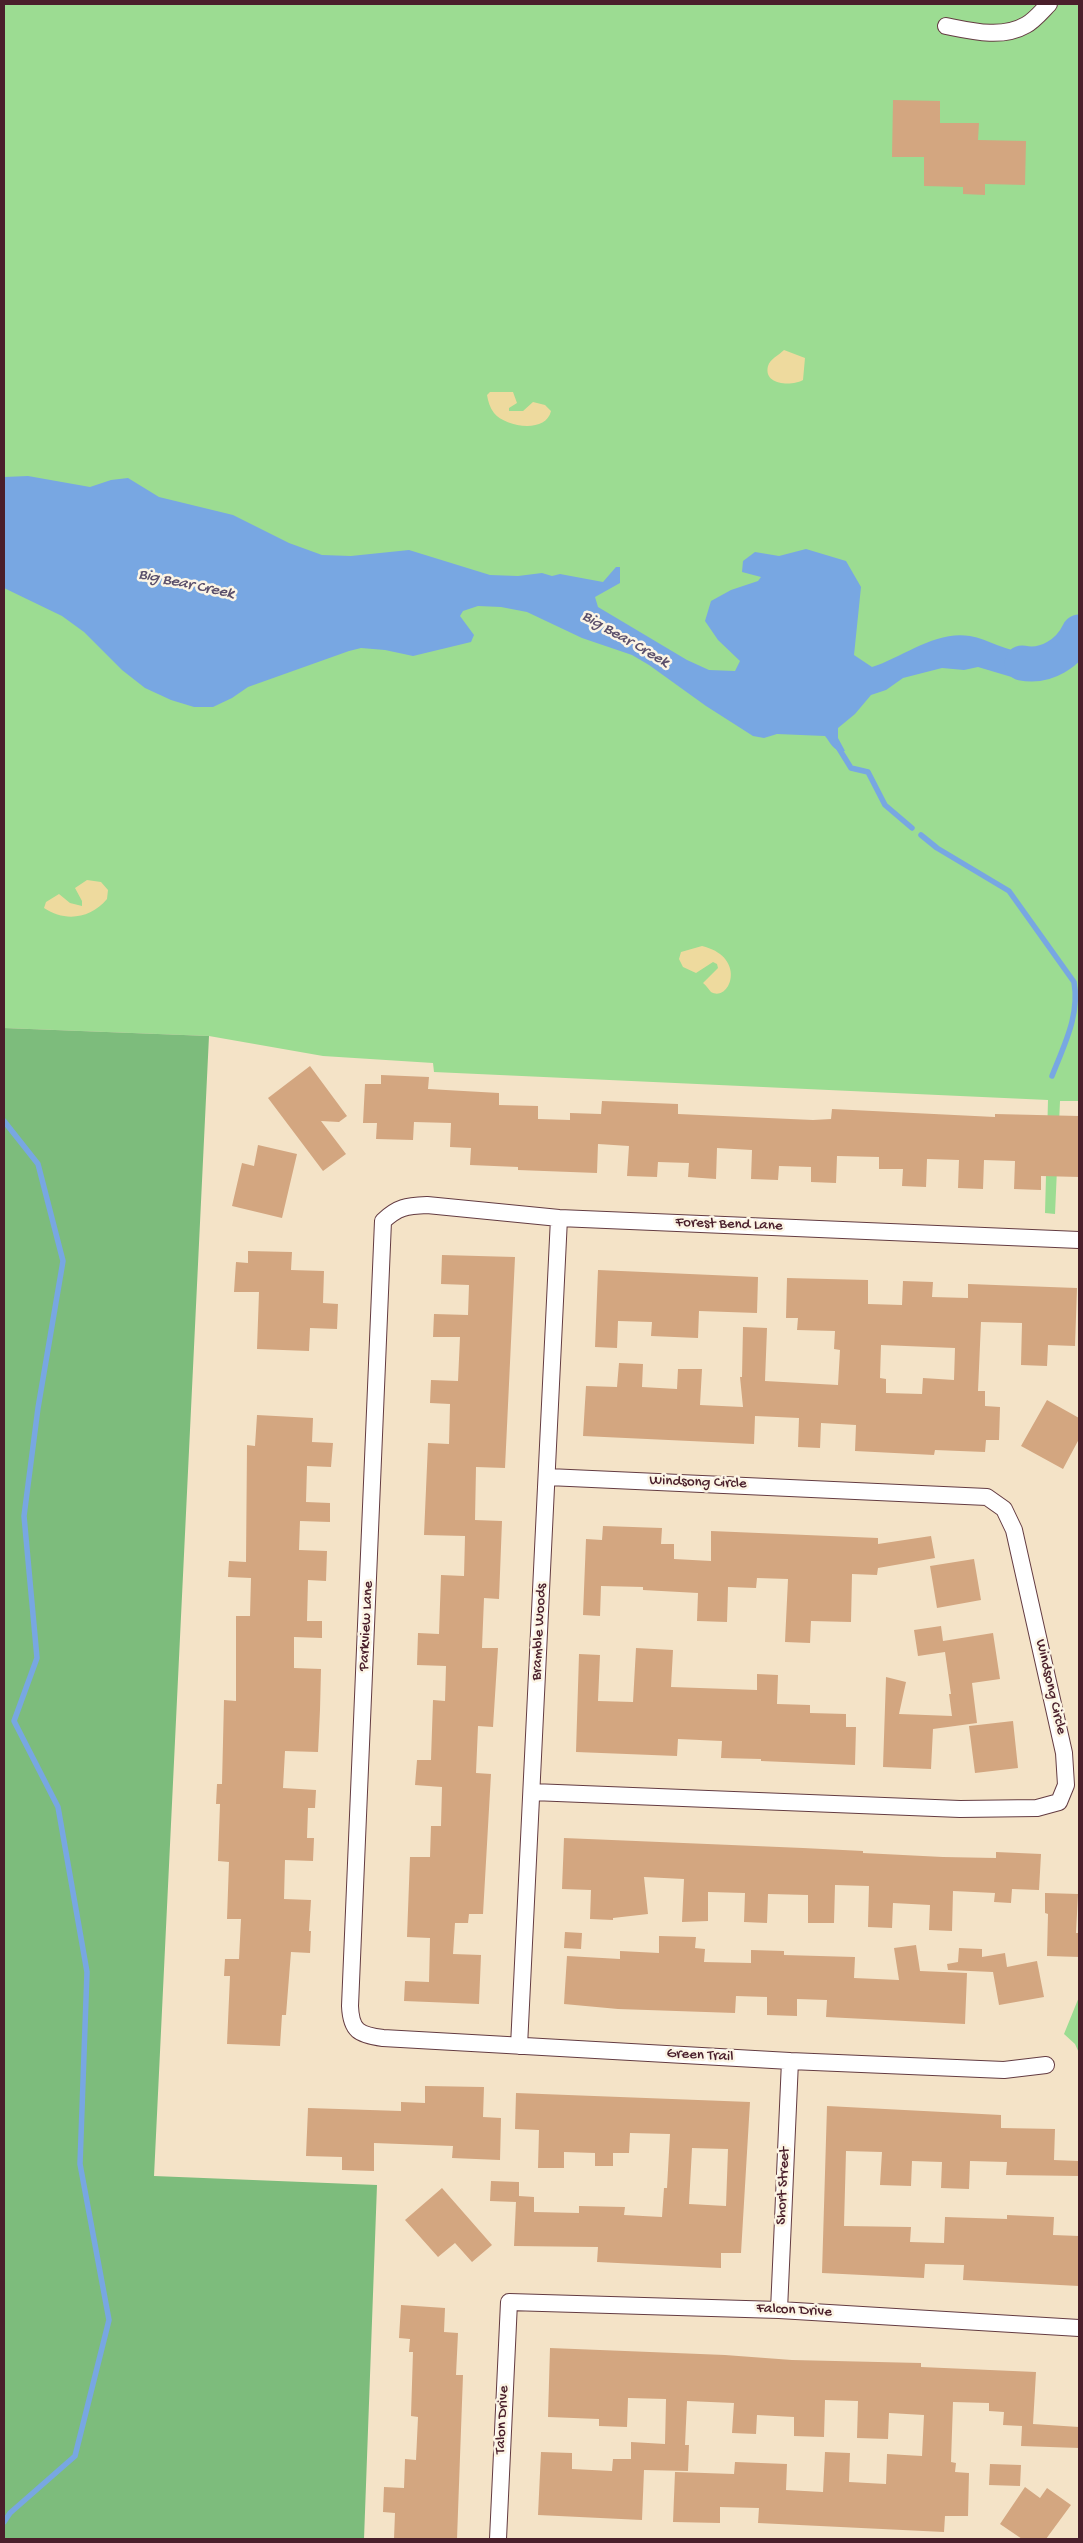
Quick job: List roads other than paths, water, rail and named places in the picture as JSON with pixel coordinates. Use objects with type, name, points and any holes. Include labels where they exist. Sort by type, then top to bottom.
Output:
[{"type":"street","points":[[946,26],[987,33],[1006,31],[1027,25],[1049,4]]},
{"type":"street","name":"Forest Bend Lane","points":[[384,1221],[396,1210],[411,1206],[427,1205],[559,1218],[1079,1240]]},
{"type":"street","name":"Bramble Woods","points":[[519,2046],[548,1477],[559,1218]]},
{"type":"street","name":"Parkview Lane","points":[[356,2029],[350,2020],[350,2006],[384,1221]]},
{"type":"street","name":"Windsong Circle","points":[[532,1792],[960,1809],[1037,1808],[1059,1802],[1066,1785],[1062,1744],[1014,1530],[1004,1509],[987,1497],[548,1477]]},
{"type":"street","name":"Green Trail","points":[[356,2029],[367,2036],[383,2038],[790,2061],[1004,2070],[1046,2065]]},
{"type":"street","name":"Short Street","points":[[778,2310],[790,2061]]},
{"type":"street","name":"Falcon Drive","points":[[509,2302],[778,2310],[1079,2328]]},
{"type":"street","name":"Talon Drive","points":[[498,2539],[509,2302]]},
{"type":"water","points":[[28,476],[90,487],[111,480],[128,478],[159,497],[233,515],[289,543],[322,555],[351,556],[409,550],[490,575],[518,576],[542,573],[552,576],[560,574],[603,582],[616,567],[620,567],[620,583],[595,597],[598,607],[687,660],[709,670],[735,671],[740,661],[718,640],[705,621],[711,601],[731,590],[758,581],[761,577],[742,572],[743,561],[755,552],[779,556],[806,549],[846,561],[861,587],[854,655],[872,667],[932,641],[957,635],[970,636],[1005,648],[1026,652],[1049,648],[1067,650],[1068,666],[1046,679],[1025,681],[978,667],[964,670],[942,668],[903,678],[886,690],[871,695],[855,714],[838,728],[838,738],[845,751],[841,751],[833,746],[825,736],[777,734],[764,738],[753,736],[632,655],[582,638],[527,612],[501,607],[478,606],[463,611],[460,616],[474,635],[471,642],[413,656],[385,650],[361,648],[248,687],[232,698],[213,707],[194,707],[171,700],[145,688],[122,670],[84,632],[62,616],[4,588],[4,477]]},
{"type":"waterway","name":"Big Bear Creek","points":[[1022,663],[1040,663],[1056,657],[1075,640],[1079,632]]},
{"type":"waterway","points":[[838,747],[851,768],[868,772],[885,805],[912,828]]},
{"type":"waterway","points":[[921,835],[937,848],[1009,891],[1074,982],[1075,1006],[1073,1018],[1052,1076]]},
{"type":"waterway","points":[[4,1121],[38,1164],[63,1261],[38,1408],[24,1516],[37,1658],[14,1721],[58,1807],[87,1972],[80,2164],[109,2320],[75,2456],[10,2513],[4,2522]]}]
